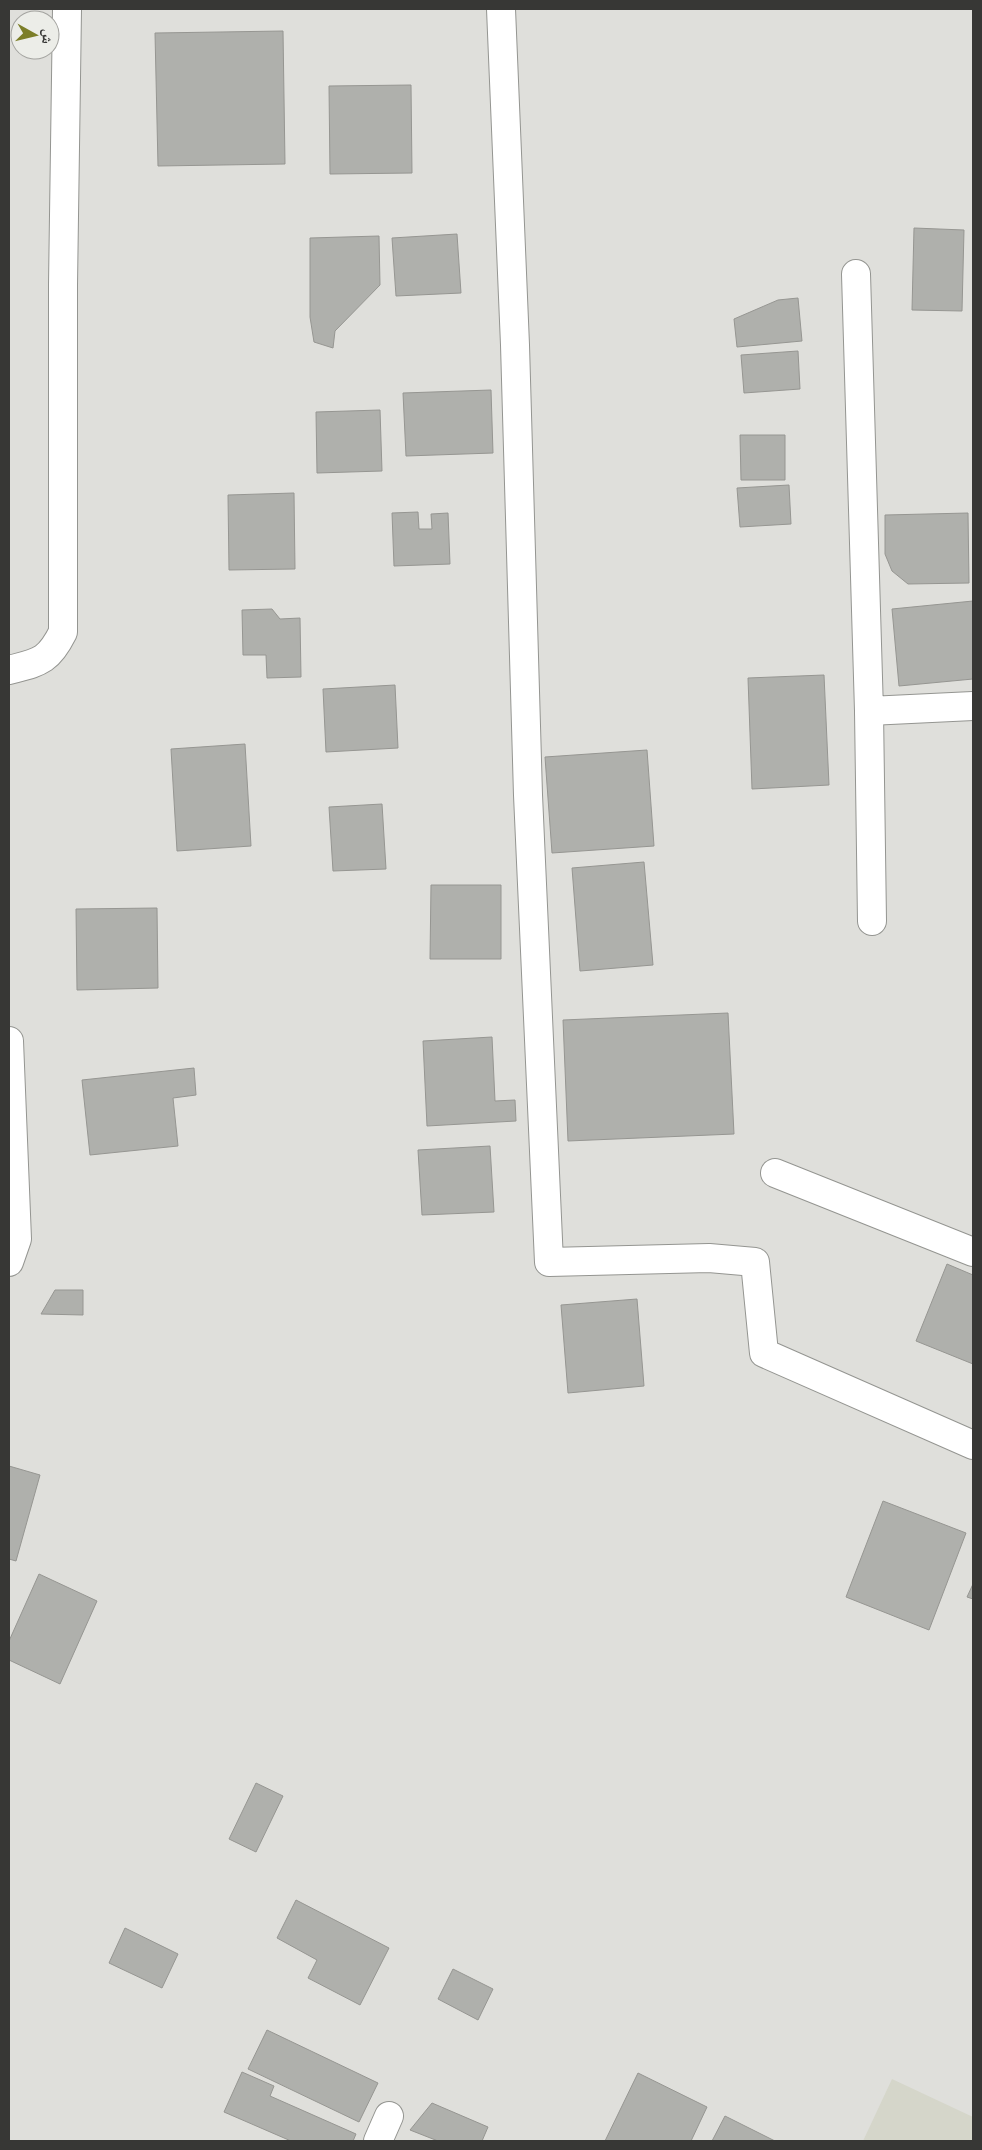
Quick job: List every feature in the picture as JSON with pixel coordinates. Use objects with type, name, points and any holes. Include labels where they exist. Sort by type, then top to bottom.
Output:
[{"type":"street","points":[[9,670],[40,662],[54,649],[63,632],[63,285],[67,9]]},
{"type":"street","points":[[501,9],[515,355],[529,804],[549,1262],[709,1258],[755,1262],[764,1353],[973,1445]]},
{"type":"street","points":[[856,274],[869,711],[872,920]]},
{"type":"street","points":[[869,711],[973,706]]},
{"type":"street","points":[[9,1041],[18,1239],[9,1262]]},
{"type":"street","points":[[774,1173],[973,1252]]},
{"type":"street","points":[[378,2141],[389,2116]]},
{"type":"shaded area","points":[[892,2079],[973,2117],[973,2141],[863,2141]]},
{"type":"building","points":[[283,31],[285,164],[158,166],[155,33]]},
{"type":"building","points":[[411,85],[412,173],[330,174],[329,86]]},
{"type":"building","points":[[914,228],[964,230],[962,311],[912,310]]},
{"type":"building","points":[[457,234],[461,293],[396,296],[392,238]]},
{"type":"building","points":[[379,236],[380,285],[335,331],[333,348],[314,342],[310,317],[310,238]]},
{"type":"building","points":[[798,298],[802,341],[737,347],[734,319],[778,300]]},
{"type":"building","points":[[798,351],[800,389],[744,393],[741,355]]},
{"type":"building","points":[[491,390],[493,453],[406,456],[403,393]]},
{"type":"building","points":[[380,410],[382,471],[317,473],[316,412]]},
{"type":"building","points":[[740,435],[785,435],[785,480],[741,480]]},
{"type":"building","points":[[789,485],[791,524],[740,527],[737,488]]},
{"type":"building","points":[[294,493],[295,569],[229,570],[228,495]]},
{"type":"building","points":[[418,512],[419,529],[432,529],[431,514],[448,513],[450,564],[394,566],[392,513]]},
{"type":"building","points":[[968,513],[969,583],[908,584],[892,571],[885,554],[885,515]]},
{"type":"building","points":[[973,601],[973,679],[899,686],[892,609]]},
{"type":"building","points":[[272,609],[280,619],[300,618],[301,677],[267,678],[266,655],[243,655],[242,610]]},
{"type":"building","points":[[824,675],[829,785],[752,789],[748,678]]},
{"type":"building","points":[[395,685],[398,748],[326,752],[323,689]]},
{"type":"building","points":[[245,744],[251,846],[177,851],[171,749]]},
{"type":"building","points":[[647,750],[654,846],[552,853],[545,757]]},
{"type":"building","points":[[382,804],[386,869],[333,871],[329,807]]},
{"type":"building","points":[[644,862],[653,965],[580,971],[572,868]]},
{"type":"building","points":[[431,885],[501,885],[501,959],[430,959]]},
{"type":"building","points":[[157,908],[158,988],[77,990],[76,909]]},
{"type":"building","points":[[728,1013],[734,1134],[568,1141],[563,1020]]},
{"type":"building","points":[[492,1037],[495,1101],[515,1100],[516,1121],[427,1126],[423,1041]]},
{"type":"building","points":[[194,1068],[196,1095],[173,1098],[178,1146],[90,1155],[82,1080]]},
{"type":"building","points":[[490,1146],[494,1212],[422,1215],[418,1150]]},
{"type":"building","points":[[947,1264],[973,1275],[973,1364],[916,1341]]},
{"type":"building","points":[[55,1290],[83,1290],[83,1315],[41,1314]]},
{"type":"building","points":[[637,1299],[644,1386],[568,1393],[561,1305]]},
{"type":"building","points":[[9,1466],[40,1475],[16,1561],[9,1559]]},
{"type":"building","points":[[883,1501],[966,1533],[929,1630],[846,1597]]},
{"type":"building","points":[[39,1574],[97,1601],[60,1684],[9,1660],[9,1641]]},
{"type":"building","points":[[973,1584],[973,1599],[967,1597]]},
{"type":"building","points":[[256,1783],[283,1796],[256,1852],[229,1839]]},
{"type":"building","points":[[296,1900],[389,1948],[360,2005],[308,1978],[317,1960],[277,1938]]},
{"type":"building","points":[[125,1928],[178,1954],[162,1988],[109,1963]]},
{"type":"building","points":[[453,1969],[493,1989],[478,2020],[438,1999]]},
{"type":"building","points":[[267,2030],[378,2083],[359,2122],[248,2069]]},
{"type":"building","points":[[242,2072],[274,2086],[270,2096],[356,2134],[353,2141],[291,2141],[224,2112]]},
{"type":"building","points":[[638,2073],[707,2107],[691,2141],[605,2141]]},
{"type":"building","points":[[432,2103],[488,2127],[482,2141],[438,2141],[410,2130]]},
{"type":"building","points":[[725,2116],[775,2141],[712,2141]]}]
